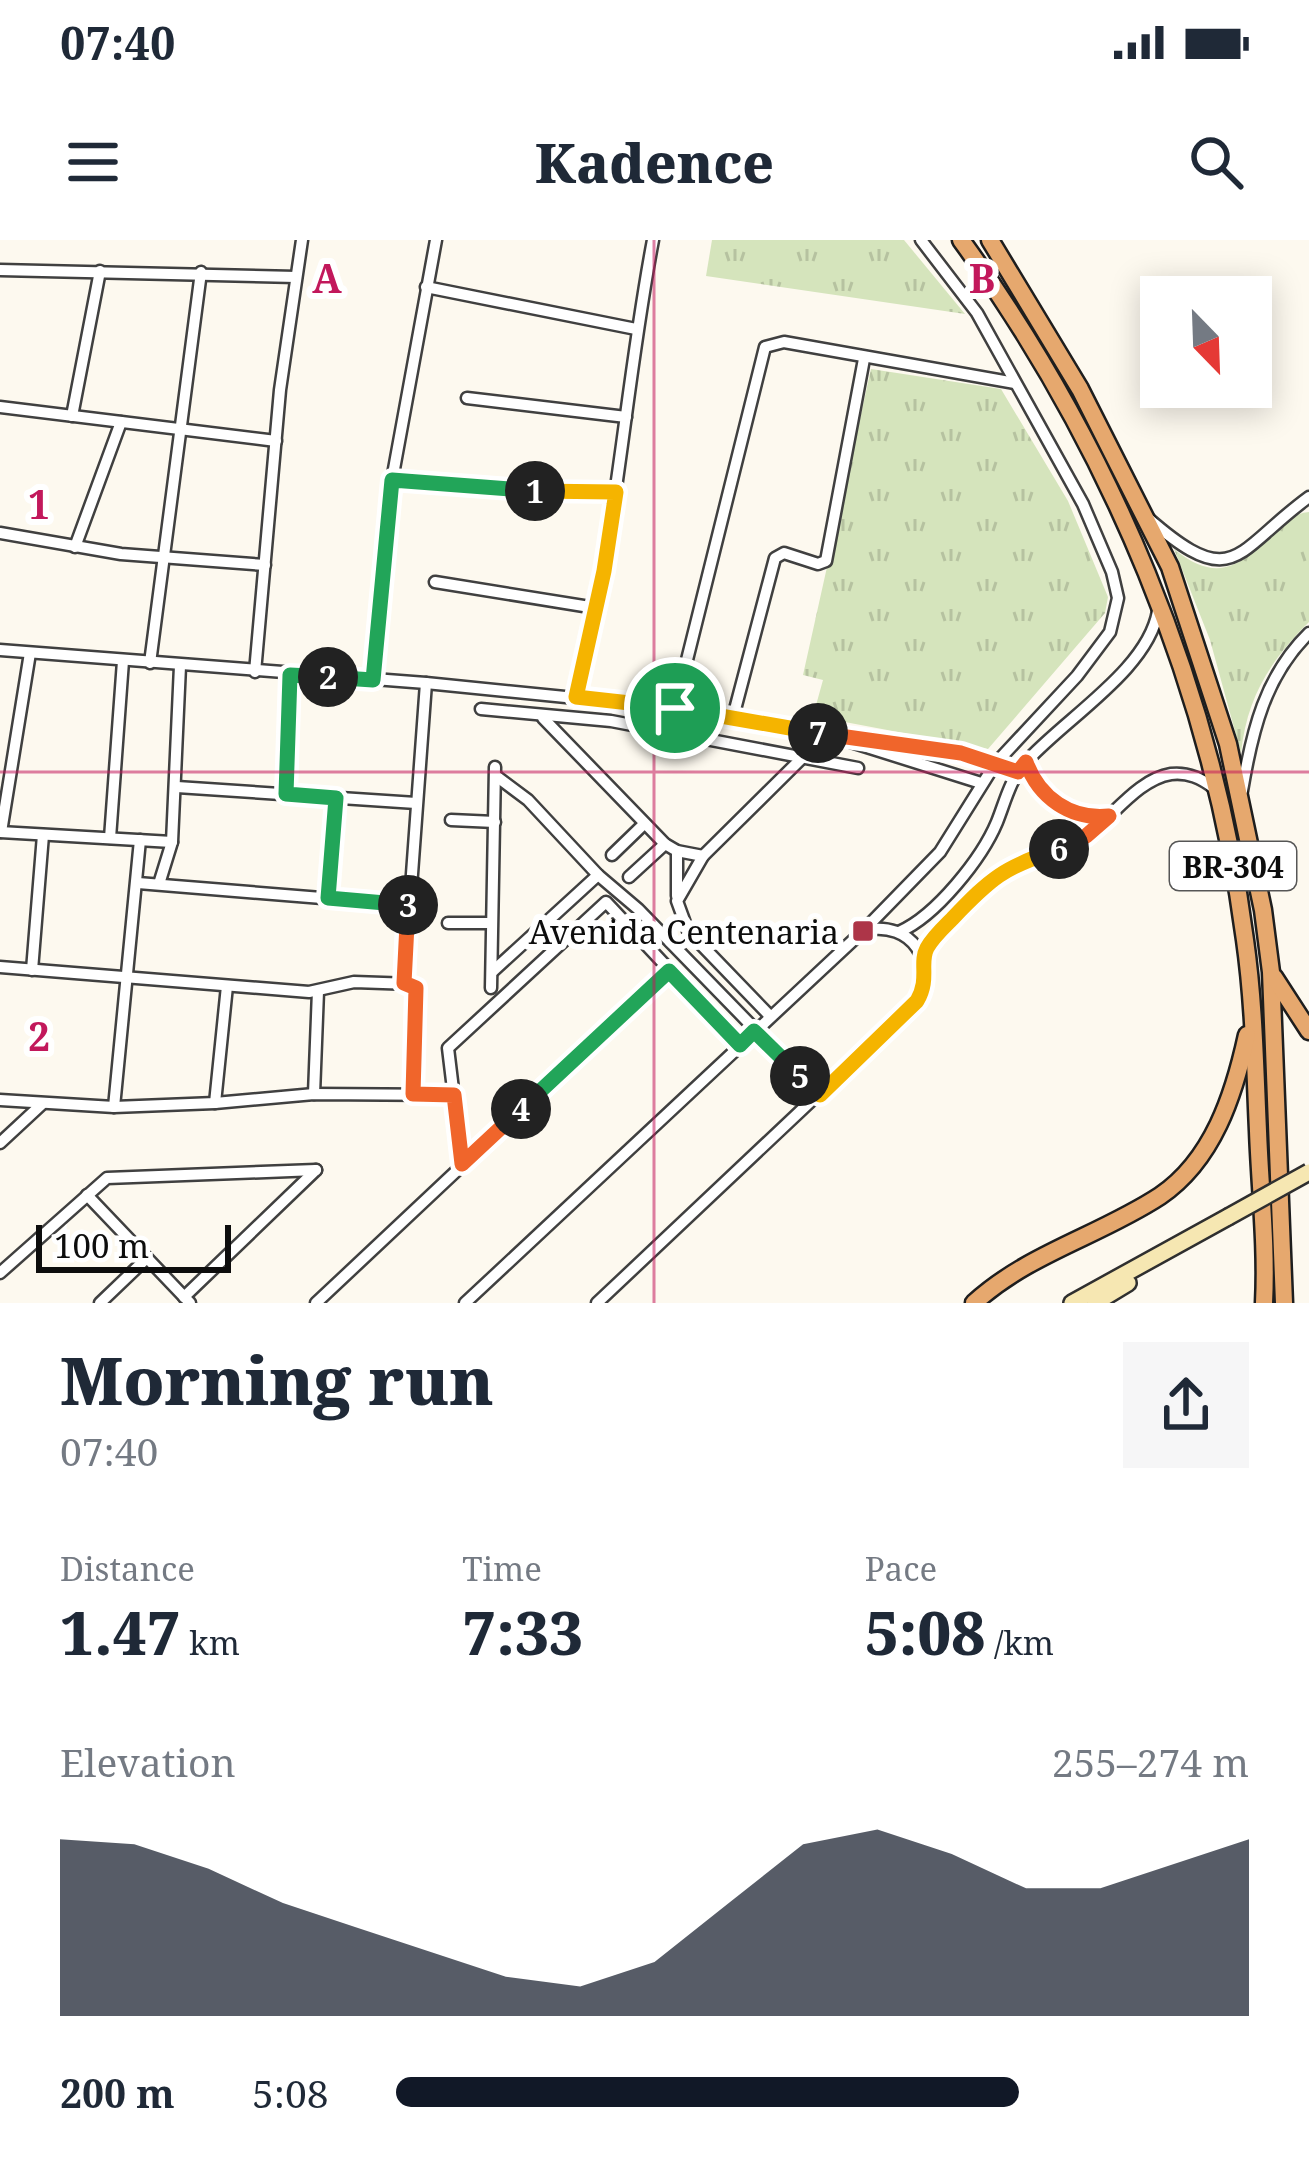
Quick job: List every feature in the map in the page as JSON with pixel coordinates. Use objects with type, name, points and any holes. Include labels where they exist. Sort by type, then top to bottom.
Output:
[{"type":"highway","name":"BR-304","points":[[961,240],[1037,355],[1101,475],[1160,602],[1189,685],[1217,791],[1245,940],[1264,1303]]},
{"type":"highway","name":"BR-304","points":[[990,240],[1080,389],[1170,567],[1200,650],[1240,800],[1271,972],[1284,1303]]},
{"type":"highway","points":[[1271,972],[1309,1031]]},
{"type":"highway","points":[[974,1303],[1013,1270],[1132,1211],[1177,1183],[1222,1121],[1234,1091],[1252,1011]]},
{"type":"main road","points":[[1072,1303],[1309,1176]]},
{"type":"main road","points":[[1094,1303],[1229,1220]]},
{"type":"street","points":[[255,672],[276,441],[302,240]]},
{"type":"street","points":[[373,680],[392,480],[436,240]]},
{"type":"street","points":[[576,697],[616,492],[636,329],[653,240]]},
{"type":"street","points":[[465,1303],[863,931],[940,852],[994,764],[1100,648],[1117,616],[1112,572],[1083,504],[977,313],[920,240]]},
{"type":"street","points":[[0,270],[296,277]]},
{"type":"street","points":[[72,416],[100,271]]},
{"type":"street","points":[[150,663],[201,272]]},
{"type":"street","points":[[426,287],[636,329]]},
{"type":"street","points":[[675,708],[768,344],[784,342],[1016,383]]},
{"type":"street","points":[[733,717],[777,555],[824,562],[864,359]]},
{"type":"street","points":[[467,398],[626,417]]},
{"type":"street","points":[[0,407],[276,441]]},
{"type":"street","points":[[75,547],[121,422]]},
{"type":"street","points":[[392,480],[616,492]]},
{"type":"street","points":[[1144,515],[1183,549],[1212,560],[1241,553],[1309,497]]},
{"type":"street","points":[[0,533],[75,547],[265,566]]},
{"type":"street","points":[[435,582],[596,608]]},
{"type":"street","points":[[899,932],[912,926],[954,886],[988,841],[1022,767],[1137,656],[1155,626],[1160,602]]},
{"type":"street","points":[[1240,800],[1263,700],[1281,664],[1309,633]]},
{"type":"street","points":[[0,650],[675,708],[885,740],[1022,767],[1056,803],[1088,816],[1109,816]]},
{"type":"street","points":[[30,652],[0,832],[172,842]]},
{"type":"street","points":[[110,838],[123,661]]},
{"type":"street","points":[[159,884],[172,842],[180,665]]},
{"type":"street","points":[[286,794],[290,675]]},
{"type":"street","points":[[413,1094],[408,904],[426,683]]},
{"type":"street","points":[[481,709],[611,721],[858,768]]},
{"type":"street","points":[[542,716],[671,848],[703,856]]},
{"type":"street","points":[[835,736],[981,783]]},
{"type":"street","points":[[677,901],[703,856],[803,757]]},
{"type":"street","points":[[491,988],[496,771],[820,1095]]},
{"type":"street","points":[[924,958],[935,937],[1007,867],[1071,844],[1144,786],[1171,774],[1201,778],[1217,791]]},
{"type":"street","points":[[177,787],[416,803]]},
{"type":"street","points":[[328,898],[336,798]]},
{"type":"street","points":[[451,820],[494,822]]},
{"type":"street","points":[[612,855],[644,824]]},
{"type":"street","points":[[32,970],[44,835]]},
{"type":"street","points":[[114,1107],[140,840]]},
{"type":"street","points":[[629,877],[671,848]]},
{"type":"street","points":[[671,848],[677,901],[688,932],[770,1016]]},
{"type":"street","points":[[492,972],[598,874]]},
{"type":"street","points":[[138,883],[408,904]]},
{"type":"street","points":[[954,886],[968,902]]},
{"type":"street","points":[[462,1164],[448,1048],[606,902],[740,1045]]},
{"type":"street","points":[[448,923],[491,923]]},
{"type":"street","points":[[597,1303],[917,1001],[926,976],[924,958],[914,943],[899,932],[863,931]]},
{"type":"street","points":[[691,966],[707,951]]},
{"type":"street","points":[[0,967],[318,991],[354,982],[410,986]]},
{"type":"street","points":[[316,1303],[669,971]]},
{"type":"street","points":[[215,1103],[227,986]]},
{"type":"street","points":[[314,1094],[318,991]]},
{"type":"street","points":[[0,1100],[114,1107],[314,1094],[454,1095]]},
{"type":"street","points":[[0,1143],[42,1104]]},
{"type":"street","points":[[0,1274],[87,1195],[107,1178],[316,1170],[187,1300],[87,1195]]},
{"type":"street","points":[[100,1303],[147,1258]]},
{"type":"green space","points":[[712,240],[904,240],[965,314],[706,276]]},
{"type":"green space","points":[[871,369],[1001,389],[1068,501],[1108,597],[1105,613],[988,749],[813,716],[823,680],[803,675]]},
{"type":"green space","points":[[1309,512],[1309,622],[1263,681],[1249,714],[1241,753],[1210,640],[1174,549],[1198,564],[1218,568],[1236,564],[1293,517]]},
{"type":"place","name":"Avenida Centenaria","points":[[863,931]]},
{"type":"route","points":[[392,480],[616,492],[576,697],[675,708],[961,753],[1018,772],[1026,762],[1036,784],[1056,803],[1070,812],[1109,816],[1086,836],[1024,859],[991,879],[928,947],[925,985],[917,1001],[820,1095],[754,1031],[740,1045],[669,971],[462,1164],[454,1095],[413,1094],[416,988],[404,983],[408,904],[328,898],[336,798],[286,794],[290,675],[373,680],[392,480]]}]
